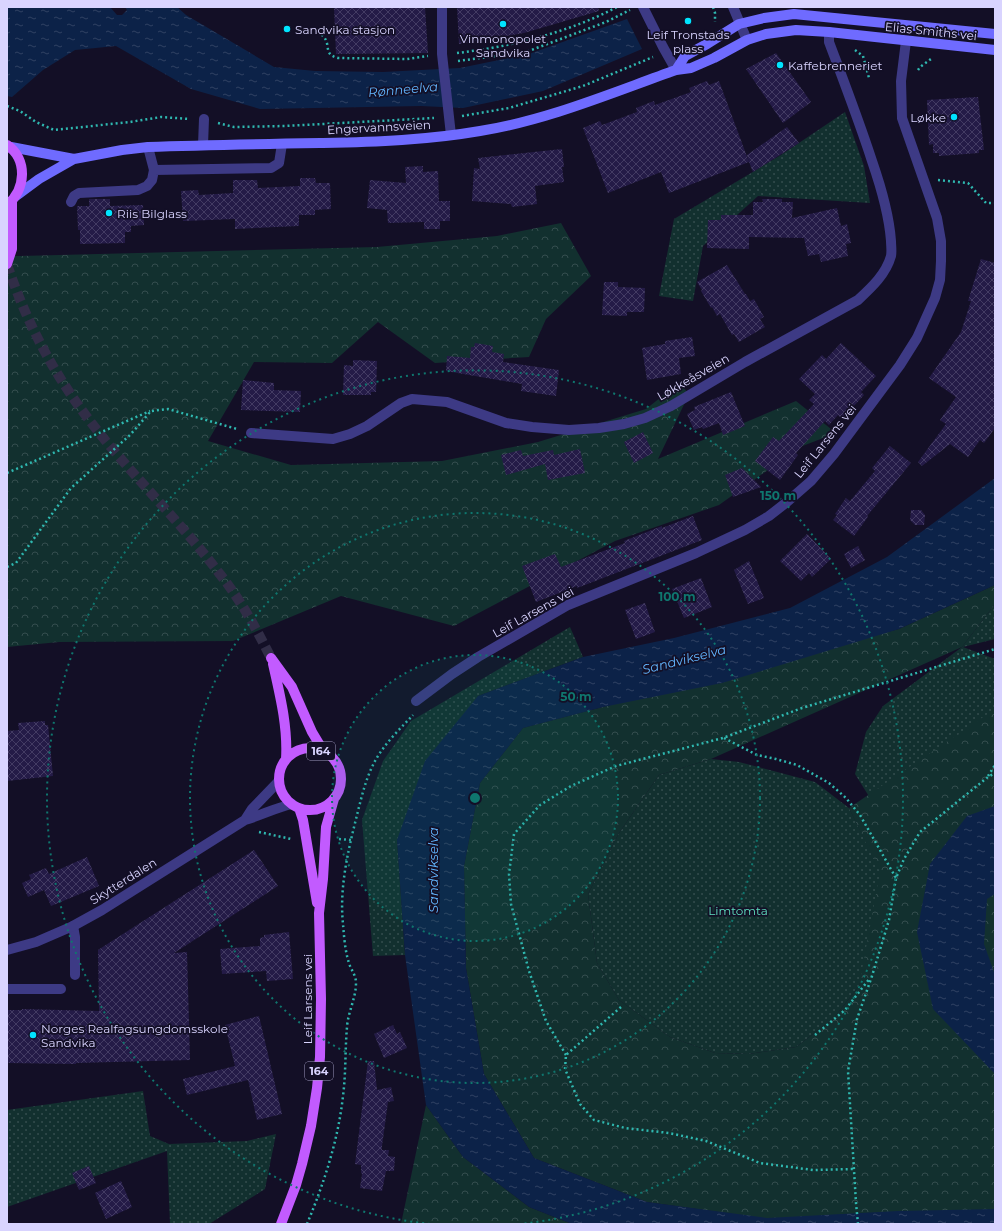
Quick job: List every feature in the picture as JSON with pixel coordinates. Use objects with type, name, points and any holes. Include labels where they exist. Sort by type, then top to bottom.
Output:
[{"type":"main road","name":"Elias Smiths vei","points":[[739,24],[764,18],[794,14],[872,20],[995,34]]},
{"type":"main road","points":[[676,70],[685,56],[739,24]]},
{"type":"main road","name":"Engervannsveien","points":[[12,201],[39,179],[74,159],[107,152],[148,146],[282,144],[393,140],[451,135],[512,125],[560,112],[676,70],[691,68],[748,40],[766,34],[796,30],[829,32],[865,37]]},
{"type":"main road","name":"Elias Smiths vei","points":[[865,37],[995,50]]},
{"type":"main road","points":[[7,264],[12,248],[12,201],[22,184],[22,171],[19,158],[9,146]]},
{"type":"main road","name":"Engervannsveien","points":[[9,146],[74,159]]},
{"type":"main road","name":"164","points":[[286,759],[286,737],[280,694],[271,658],[292,687],[312,732],[324,752],[336,763],[341,779],[339,790],[334,798]]},
{"type":"main road","name":"164","points":[[295,806],[283,795],[279,781],[280,771],[286,759],[293,753],[304,749],[314,748],[324,752]]},
{"type":"main road","points":[[295,806],[314,810],[324,806],[334,798]]},
{"type":"main road","name":"Leif Larsens vei","points":[[281,1224],[302,1164],[311,1126],[317,1088],[320,1057],[321,999],[319,913],[323,879],[326,827],[334,798]]},
{"type":"main road","name":"Leif Larsens vei","points":[[295,806],[303,820],[319,913]]},
{"type":"street","points":[[442,7],[444,115],[451,135]]},
{"type":"street","points":[[733,7],[739,24],[748,40]]},
{"type":"street","points":[[641,8],[660,51],[676,70]]},
{"type":"street","name":"Løkkeåsveien","points":[[251,433],[333,439],[350,434],[367,426],[401,403],[412,399],[447,402],[506,423],[532,427],[570,430],[599,428],[624,424],[645,418],[671,406],[745,362],[858,300],[872,287],[888,265],[891,254],[890,233],[885,201],[860,124],[829,42],[829,32]]},
{"type":"street","name":"Leif Larsens vei","points":[[416,701],[478,657],[568,605],[696,554],[745,530],[769,516],[811,481],[834,454],[900,365],[917,338],[935,298],[940,280],[941,241],[937,218],[902,118],[901,80],[906,41]]},
{"type":"street","points":[[203,145],[204,119]]},
{"type":"street","points":[[154,170],[271,168],[279,163],[282,144]]},
{"type":"street","points":[[71,202],[74,196],[79,193],[138,190],[147,186],[152,180],[154,170],[148,146]]},
{"type":"street","name":"Skytterdalen","points":[[245,820],[252,809],[279,781]]},
{"type":"street","name":"Skytterdalen","points":[[7,950],[36,942],[73,926],[138,888],[245,820],[271,810],[295,806]]},
{"type":"street","points":[[73,926],[75,937],[75,975]]},
{"type":"street","points":[[7,989],[61,989]]},
{"type":"path","points":[[443,60],[543,35],[599,16],[617,7]]},
{"type":"path","points":[[713,7],[715,13]]},
{"type":"path","points":[[314,28],[325,38],[328,51],[332,56],[338,58],[463,60],[526,52],[641,8]]},
{"type":"path","points":[[852,48],[863,56],[869,78]]},
{"type":"path","points":[[462,116],[509,108],[583,86],[660,51]]},
{"type":"path","points":[[918,72],[920,67],[929,59],[936,58]]},
{"type":"path","points":[[7,106],[20,111],[36,122],[54,130],[130,122],[161,117],[204,119],[234,126],[285,126],[444,115]]},
{"type":"path","points":[[924,179],[968,182],[986,203],[995,203]]},
{"type":"path","points":[[7,473],[151,411],[168,409],[251,433]]},
{"type":"path","points":[[7,567],[16,563],[71,488],[130,435],[151,411]]},
{"type":"path","points":[[854,1169],[813,1170],[760,1163],[706,1142],[669,1133],[625,1128],[594,1120],[580,1104],[565,1069],[566,1055],[546,1021],[529,971],[511,904],[509,874],[514,834],[540,806],[571,786],[616,766],[723,738],[802,708],[995,649]]},
{"type":"path","points":[[307,1224],[318,1198],[330,1161],[338,1128],[343,1096],[346,1025],[356,988],[355,978],[349,963],[342,909],[343,880],[350,840],[373,764],[390,740],[413,715],[416,701]]},
{"type":"path","points":[[723,738],[757,755],[797,765],[829,783],[846,798],[860,815],[896,878]]},
{"type":"path","points":[[988,776],[995,765]]},
{"type":"path","points":[[858,1224],[848,1071],[857,1019],[889,920],[896,878],[904,859],[920,832],[988,776],[995,773]]},
{"type":"path","points":[[259,832],[295,840]]},
{"type":"path","points":[[815,1035],[845,1010],[872,976]]},
{"type":"path","points":[[566,1055],[620,1007]]},
{"type":"green space","points":[[845,112],[864,166],[870,203],[758,196],[703,246],[693,301],[659,296],[674,219],[781,155]]},
{"type":"green space","points":[[561,223],[591,276],[546,319],[529,357],[435,363],[378,322],[332,363],[254,362],[208,441],[291,465],[442,461],[538,442],[646,409],[679,383],[689,394],[658,459],[796,401],[836,433],[800,447],[719,505],[615,541],[454,626],[341,596],[233,641],[59,642],[7,647],[7,256],[377,247],[497,236]]},
{"type":"green space","points":[[995,585],[995,604],[962,647],[711,759],[659,775],[619,833],[588,894],[597,963],[619,1000],[670,1037],[715,1053],[748,1054],[796,1047],[833,1019],[859,986],[880,872],[849,808],[995,709],[995,1224],[752,1224],[762,1218],[647,1202],[534,1158],[484,1074],[466,968],[464,866],[480,783],[523,728],[899,629]]},
{"type":"green space","points":[[995,604],[995,639],[963,647],[995,659],[995,781],[900,846],[855,774],[866,732],[883,706],[962,647]]},
{"type":"green space","points":[[570,627],[583,657],[478,696],[397,840],[405,955],[373,956],[362,820],[383,761],[411,721]]},
{"type":"green space","name":"Limtomta","points":[[711,759],[739,762],[815,782],[849,808],[881,872],[885,899],[859,986],[833,1019],[796,1047],[748,1054],[715,1053],[670,1037],[619,1000],[597,963],[588,894],[619,833],[659,775]]},
{"type":"green space","points":[[143,1091],[150,1136],[169,1144],[247,1141],[276,1134],[265,1189],[209,1224],[170,1224],[167,1151],[7,1207],[7,1110]]},
{"type":"green space","points":[[426,1105],[463,1157],[529,1207],[572,1224],[401,1224]]},
{"type":"water","name":"Rønneelva","points":[[7,7],[110,7],[117,15],[122,15],[127,10],[125,7],[177,7],[186,15],[274,67],[315,71],[383,72],[460,68],[529,54],[627,19],[642,49],[543,91],[463,108],[421,106],[260,109],[191,89],[116,46],[75,50],[43,70],[12,97],[7,96]]},
{"type":"water","name":"Sandvikselva","points":[[995,478],[995,585],[899,629],[722,683],[603,707],[523,728],[480,783],[464,866],[466,968],[484,1074],[534,1158],[647,1202],[767,1218],[898,1211],[995,1209],[995,1224],[572,1224],[529,1207],[463,1157],[426,1105],[405,955],[397,840],[425,761],[478,696],[583,657],[674,638],[790,608],[887,557]]},
{"type":"water","points":[[995,806],[995,894],[987,899],[984,944],[995,975],[995,1074],[933,1009],[917,932],[930,864],[967,816]]},
{"type":"building","points":[[334,7],[425,7],[428,53],[336,54]]},
{"type":"building","points":[[457,7],[598,7],[599,11],[524,33],[459,44]]},
{"type":"building","points":[[776,53],[811,102],[783,123],[746,69]]},
{"type":"building","points":[[707,81],[709,85],[719,81],[749,162],[669,193],[661,172],[608,193],[583,128],[600,121],[602,125],[637,112],[636,108],[654,101],[655,105],[691,92],[689,88]]},
{"type":"building","name":"Løkke","points":[[978,97],[984,150],[979,150],[979,153],[939,156],[939,153],[933,153],[933,144],[929,145],[927,100]]},
{"type":"building","points":[[787,127],[799,143],[753,172],[747,155]]},
{"type":"building","points":[[562,149],[564,182],[535,186],[537,204],[512,207],[511,204],[472,201],[474,168],[480,169],[478,158]]},
{"type":"building","points":[[423,166],[423,172],[438,171],[439,201],[450,201],[450,221],[440,221],[440,229],[424,229],[424,222],[388,223],[387,210],[367,208],[370,180],[406,183],[405,167]]},
{"type":"building","points":[[300,178],[315,178],[316,183],[330,183],[331,209],[315,210],[315,215],[299,215],[299,226],[235,229],[235,219],[183,221],[181,191],[198,190],[199,195],[233,193],[233,180],[257,180],[258,188],[300,186]]},
{"type":"building","points":[[89,199],[110,199],[110,206],[143,205],[144,225],[131,226],[131,232],[125,232],[125,243],[80,244],[77,206],[89,206]]},
{"type":"building","points":[[762,199],[782,199],[782,202],[793,202],[792,218],[837,208],[841,226],[847,224],[851,243],[846,244],[848,256],[821,262],[819,254],[808,256],[804,238],[749,237],[749,249],[707,248],[708,220],[721,220],[721,215],[753,215],[753,202],[763,202]]},
{"type":"building","points":[[981,259],[995,263],[995,428],[984,443],[980,440],[968,457],[950,444],[922,466],[918,462],[946,424],[940,420],[956,397],[929,378],[961,332],[971,301],[968,301]]},
{"type":"building","points":[[727,265],[750,301],[754,299],[764,317],[760,319],[765,327],[739,342],[734,334],[732,335],[720,314],[717,316],[712,307],[711,308],[697,282]]},
{"type":"building","points":[[604,282],[618,282],[618,287],[645,288],[644,312],[627,312],[627,316],[602,315]]},
{"type":"building","points":[[692,337],[695,356],[679,358],[681,374],[647,380],[642,348],[665,344],[665,341]]},
{"type":"building","points":[[475,343],[493,346],[492,352],[504,354],[503,362],[559,370],[556,396],[521,391],[522,384],[446,371],[447,356],[470,358],[471,347],[474,347]]},
{"type":"building","points":[[841,343],[876,376],[861,392],[864,395],[842,419],[838,415],[829,425],[825,421],[796,453],[798,455],[780,480],[755,461],[773,437],[779,441],[814,404],[809,400],[815,394],[799,379],[822,355],[826,359]]},
{"type":"building","points":[[353,360],[377,361],[376,392],[371,392],[371,395],[343,395],[344,365],[353,366]]},
{"type":"building","points":[[243,380],[274,383],[274,390],[301,391],[300,412],[241,410]]},
{"type":"building","points":[[731,392],[745,426],[723,435],[719,423],[703,429],[702,427],[694,430],[687,414],[695,410],[694,407]]},
{"type":"building","points":[[643,432],[653,453],[634,463],[624,442]]},
{"type":"building","points":[[890,446],[911,463],[867,516],[868,517],[854,536],[833,520],[837,515],[835,514],[846,498],[850,501],[875,471],[872,468]]},
{"type":"building","points":[[580,449],[585,473],[548,480],[545,464],[506,475],[501,455],[521,450],[523,456],[553,450],[554,455]]},
{"type":"building","points":[[742,468],[761,487],[733,497],[725,475]]},
{"type":"building","points":[[911,510],[921,510],[925,515],[924,525],[915,525],[910,520]]},
{"type":"building","points":[[693,516],[702,540],[577,588],[577,586],[536,602],[522,566],[555,554],[561,567],[625,543],[624,541],[662,526],[662,528]]},
{"type":"building","points":[[807,534],[831,559],[812,577],[809,573],[801,581],[780,561]]},
{"type":"building","points":[[858,546],[865,560],[851,568],[844,554]]},
{"type":"building","points":[[749,561],[764,598],[748,604],[734,570]]},
{"type":"building","points":[[701,578],[712,607],[684,618],[672,589]]},
{"type":"building","points":[[645,603],[655,632],[636,639],[625,610]]},
{"type":"building","points":[[45,721],[45,725],[48,725],[53,776],[7,781],[7,731],[19,730],[18,723]]},
{"type":"building","points":[[254,850],[278,886],[174,953],[187,952],[190,1060],[76,1064],[7,1063],[7,1010],[99,1011],[98,950]]},
{"type":"building","points":[[87,857],[99,886],[51,906],[44,890],[28,897],[22,883],[31,879],[29,875],[46,868],[49,874]]},
{"type":"building","points":[[289,932],[293,979],[267,981],[266,971],[222,974],[220,949],[260,946],[260,938],[264,937],[264,935]]},
{"type":"building","points":[[259,1016],[282,1114],[257,1120],[248,1080],[187,1095],[183,1079],[235,1066],[225,1025]]},
{"type":"building","points":[[393,1025],[397,1034],[400,1032],[407,1048],[384,1058],[374,1034]]},
{"type":"building","points":[[368,1061],[374,1061],[377,1090],[391,1087],[394,1101],[388,1102],[382,1150],[389,1150],[388,1156],[395,1157],[394,1171],[386,1171],[382,1191],[360,1188],[362,1174],[361,1165],[355,1164]]},
{"type":"building","points":[[89,1166],[96,1183],[79,1190],[72,1173]]},
{"type":"building","points":[[121,1181],[132,1207],[106,1219],[95,1193]]},
{"type":"tunnel","points":[[7,264],[21,302],[38,340],[69,392],[114,451],[185,531],[227,583],[260,636],[271,658]]},
{"type":"place","name":"Leif Tronstads plass","points":[[688,21]]},
{"type":"place","name":"Vinmonopolet Sandvika","points":[[503,24]]},
{"type":"place","name":"Sandvika stasjon","points":[[287,29]]},
{"type":"place","name":"Kaffebrenneriet","points":[[780,65]]},
{"type":"place","name":"Løkke","points":[[954,117]]},
{"type":"place","name":"Riis Bilglass","points":[[109,213]]},
{"type":"place","name":"Norges Realfagsungdomsskole Sandvika","points":[[33,1035]]}]
